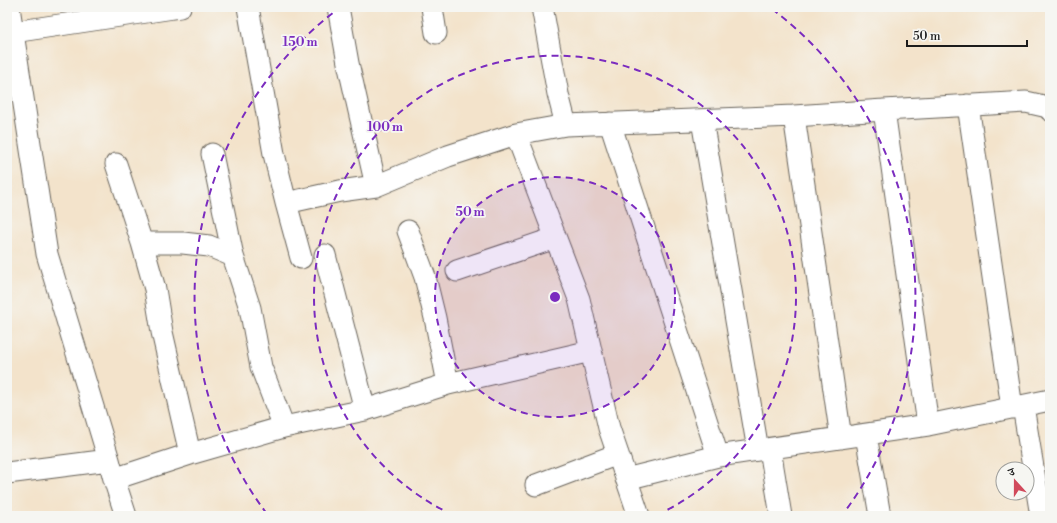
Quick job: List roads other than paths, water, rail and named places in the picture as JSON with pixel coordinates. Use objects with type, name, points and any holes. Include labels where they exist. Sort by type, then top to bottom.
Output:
[{"type":"street","points":[[9,7],[47,254],[126,516]]},
{"type":"street","points":[[13,32],[112,12],[180,7]]},
{"type":"street","points":[[248,7],[274,154],[301,258]]},
{"type":"street","points":[[338,7],[348,63],[376,186]]},
{"type":"street","points":[[432,7],[436,33]]},
{"type":"street","points":[[542,7],[558,94],[566,124]]},
{"type":"street","points":[[286,203],[376,186],[448,156],[516,134],[566,124],[794,116],[1026,102],[1048,107],[1050,110]]},
{"type":"street","points":[[968,106],[1018,407],[1041,516]]},
{"type":"street","points":[[884,110],[928,426]]},
{"type":"street","points":[[794,116],[841,438]]},
{"type":"street","points":[[702,120],[764,450],[781,516]]},
{"type":"street","points":[[610,123],[718,456]]},
{"type":"street","points":[[516,134],[579,299],[609,428],[639,516]]},
{"type":"street","points":[[212,154],[234,256],[250,308],[261,367],[284,427]]},
{"type":"street","points":[[116,164],[142,243],[155,289],[162,332],[190,454]]},
{"type":"street","points":[[408,231],[425,277],[448,384]]},
{"type":"street","points":[[457,271],[555,238]]},
{"type":"street","points":[[142,243],[183,243],[210,246],[234,256]]},
{"type":"street","points":[[325,255],[365,410]]},
{"type":"street","points":[[7,473],[111,470],[190,454],[284,427],[365,410],[448,384],[591,351]]},
{"type":"street","points":[[626,479],[718,456],[928,426],[1050,400]]},
{"type":"street","points":[[866,435],[880,516]]},
{"type":"street","points":[[536,485],[618,454]]}]
